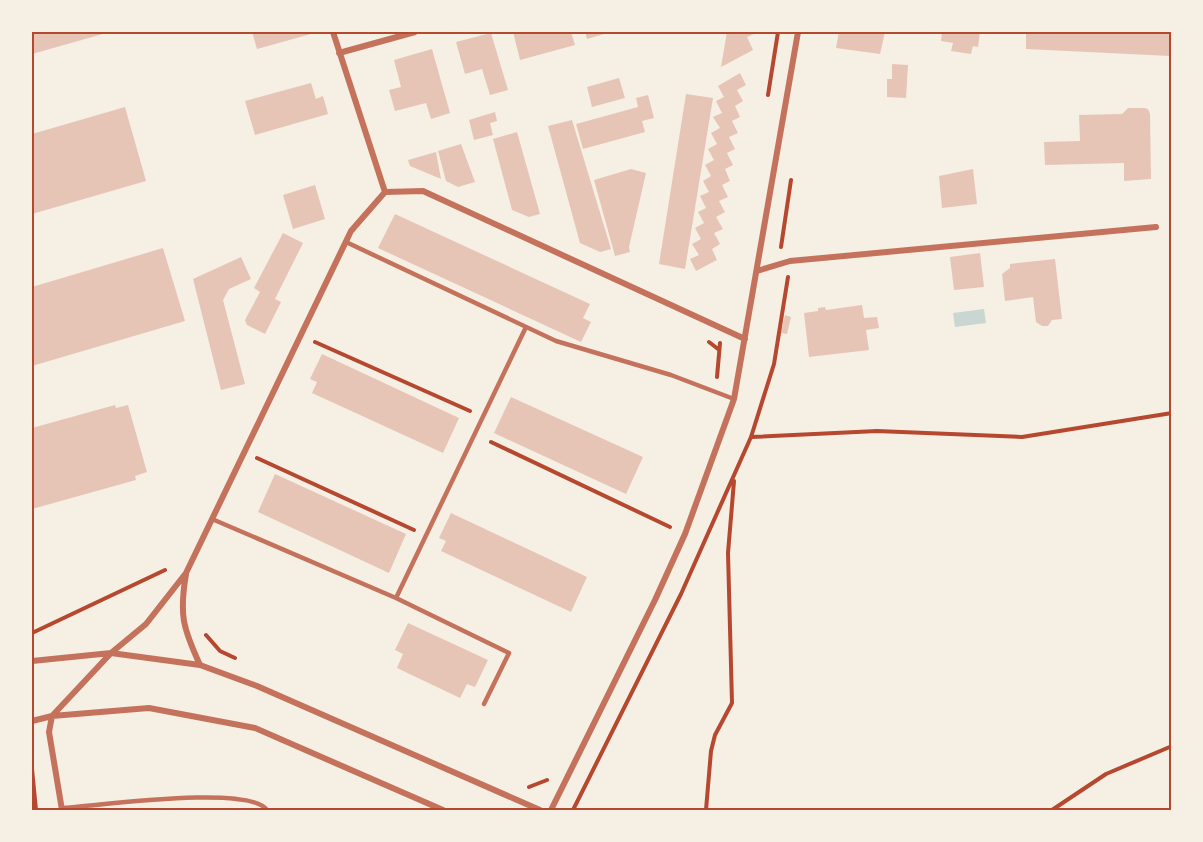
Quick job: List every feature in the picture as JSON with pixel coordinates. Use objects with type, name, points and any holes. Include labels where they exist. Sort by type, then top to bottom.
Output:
[{"type":"street","points":[[333,32],[385,192]]},
{"type":"street","points":[[339,53],[415,32]]},
{"type":"street","points":[[551,810],[655,600],[685,534],[734,399],[798,32]]},
{"type":"street","points":[[62,809],[49,732],[52,716],[111,653],[146,624],[186,573],[351,231],[385,192],[423,191],[745,339]]},
{"type":"street","points":[[757,271],[790,261],[1156,227]]},
{"type":"street","points":[[186,573],[181,602],[184,629],[200,665]]},
{"type":"street","points":[[32,661],[111,653],[200,665],[258,686],[540,810]]},
{"type":"street","points":[[32,721],[52,716],[149,708],[255,728],[443,810]]},
{"type":"lane","points":[[346,242],[556,341],[671,375],[734,399]]},
{"type":"lane","points":[[396,598],[526,327]]},
{"type":"lane","points":[[212,519],[396,598],[509,653],[484,704]]},
{"type":"lane","points":[[62,809],[219,796],[246,800],[264,806],[267,810]]},
{"type":"path","points":[[790,261],[774,364],[751,437],[877,431],[1022,437],[1172,413]]},
{"type":"path","points":[[698,337],[718,349],[719,366],[714,392]]},
{"type":"path","points":[[315,342],[482,417]]},
{"type":"path","points":[[490,442],[668,526]]},
{"type":"path","points":[[257,458],[425,535]]},
{"type":"path","points":[[706,810],[711,751],[716,735],[732,703],[728,553],[732,490],[737,470]]},
{"type":"path","points":[[32,633],[193,558]]},
{"type":"path","points":[[202,628],[220,651],[246,663]]},
{"type":"path","points":[[1052,810],[1106,774],[1172,746]]},
{"type":"path","points":[[32,769],[36,810]]},
{"type":"path","points":[[522,787],[534,787],[549,779]]},
{"type":"shaded area","points":[[984,309],[986,323],[955,327],[953,313]]},
{"type":"building","points":[[32,32],[110,32],[32,54]]},
{"type":"building","points":[[252,32],[311,32],[311,34],[257,49]]},
{"type":"building","points":[[513,32],[571,32],[575,45],[520,60]]},
{"type":"building","points":[[585,32],[611,32],[587,39]]},
{"type":"building","points":[[727,32],[758,32],[747,37],[753,50],[721,67]]},
{"type":"building","points":[[839,32],[885,32],[880,54],[836,48]]},
{"type":"building","points":[[942,32],[980,32],[978,47],[973,46],[971,54],[951,51],[953,43],[941,41]]},
{"type":"building","points":[[1026,32],[1171,32],[1170,56],[1026,49]]},
{"type":"building","points":[[491,33],[508,90],[490,95],[482,69],[465,74],[456,42]]},
{"type":"building","points":[[432,49],[450,113],[431,119],[426,103],[395,111],[389,90],[401,87],[394,60]]},
{"type":"building","points":[[892,64],[908,65],[906,98],[887,97],[887,79],[892,79]]},
{"type":"building","points":[[740,73],[746,85],[737,90],[743,101],[735,106],[740,117],[732,121],[738,133],[729,137],[735,149],[727,153],[733,165],[725,169],[730,181],[722,185],[728,197],[719,201],[725,212],[716,217],[723,229],[714,233],[720,244],[712,249],[717,260],[696,271],[690,259],[699,255],[692,244],[701,239],[695,228],[704,223],[698,212],[706,208],[700,196],[709,192],[703,181],[711,176],[705,165],[714,160],[708,149],[717,144],[711,133],[720,128],[713,117],[722,113],[716,101],[724,97],[718,86]]},
{"type":"building","points":[[619,78],[625,98],[592,107],[587,87]]},
{"type":"building","points":[[311,83],[316,99],[323,96],[328,114],[255,135],[245,101]]},
{"type":"building","points":[[686,94],[713,98],[685,269],[659,264]]},
{"type":"building","points":[[648,95],[654,118],[642,121],[645,132],[583,149],[576,124],[638,107],[636,98]]},
{"type":"building","points":[[125,107],[146,181],[32,214],[32,134]]},
{"type":"building","points":[[1128,108],[1148,109],[1150,114],[1151,179],[1124,181],[1124,163],[1045,165],[1044,142],[1080,141],[1079,115],[1122,114]]},
{"type":"building","points":[[495,112],[497,121],[490,123],[493,135],[474,140],[469,120]]},
{"type":"building","points":[[572,120],[611,249],[600,252],[580,243],[548,126]]},
{"type":"building","points":[[517,132],[540,214],[529,217],[512,210],[493,139]]},
{"type":"building","points":[[461,144],[475,182],[458,187],[446,181],[438,151]]},
{"type":"building","points":[[436,152],[441,179],[410,166],[408,160]]},
{"type":"building","points":[[631,169],[646,173],[629,247],[630,252],[615,256],[594,180]]},
{"type":"building","points":[[973,169],[977,204],[942,208],[939,176]]},
{"type":"building","points":[[315,185],[325,219],[293,229],[283,195]]},
{"type":"building","points":[[395,214],[590,304],[583,318],[591,322],[581,342],[378,248]]},
{"type":"building","points":[[283,233],[303,243],[275,299],[281,302],[265,334],[247,325],[245,320],[260,292],[254,288]]},
{"type":"building","points":[[163,248],[185,321],[32,366],[32,287]]},
{"type":"building","points":[[980,253],[984,287],[954,290],[950,257]]},
{"type":"building","points":[[241,257],[251,279],[229,289],[223,300],[245,384],[221,390],[193,279]]},
{"type":"building","points":[[1055,259],[1062,319],[1052,320],[1048,326],[1042,326],[1036,322],[1033,297],[1005,301],[1002,274],[1010,268],[1010,264]]},
{"type":"building","points":[[862,305],[864,318],[877,317],[879,328],[866,330],[869,350],[809,357],[804,313],[818,311],[818,308],[825,307],[826,310]]},
{"type":"building","points":[[785,315],[791,317],[787,334],[781,333]]},
{"type":"building","points":[[322,354],[459,418],[443,453],[312,393],[317,382],[310,379]]},
{"type":"building","points":[[511,397],[643,457],[626,494],[494,433]]},
{"type":"building","points":[[115,405],[116,408],[128,405],[147,472],[135,476],[136,480],[32,509],[32,428]]},
{"type":"building","points":[[275,474],[406,534],[389,573],[258,512]]},
{"type":"building","points":[[451,513],[587,577],[571,612],[441,551],[446,541],[439,538]]},
{"type":"building","points":[[408,623],[488,660],[475,687],[467,684],[460,698],[397,668],[403,654],[395,650]]}]
